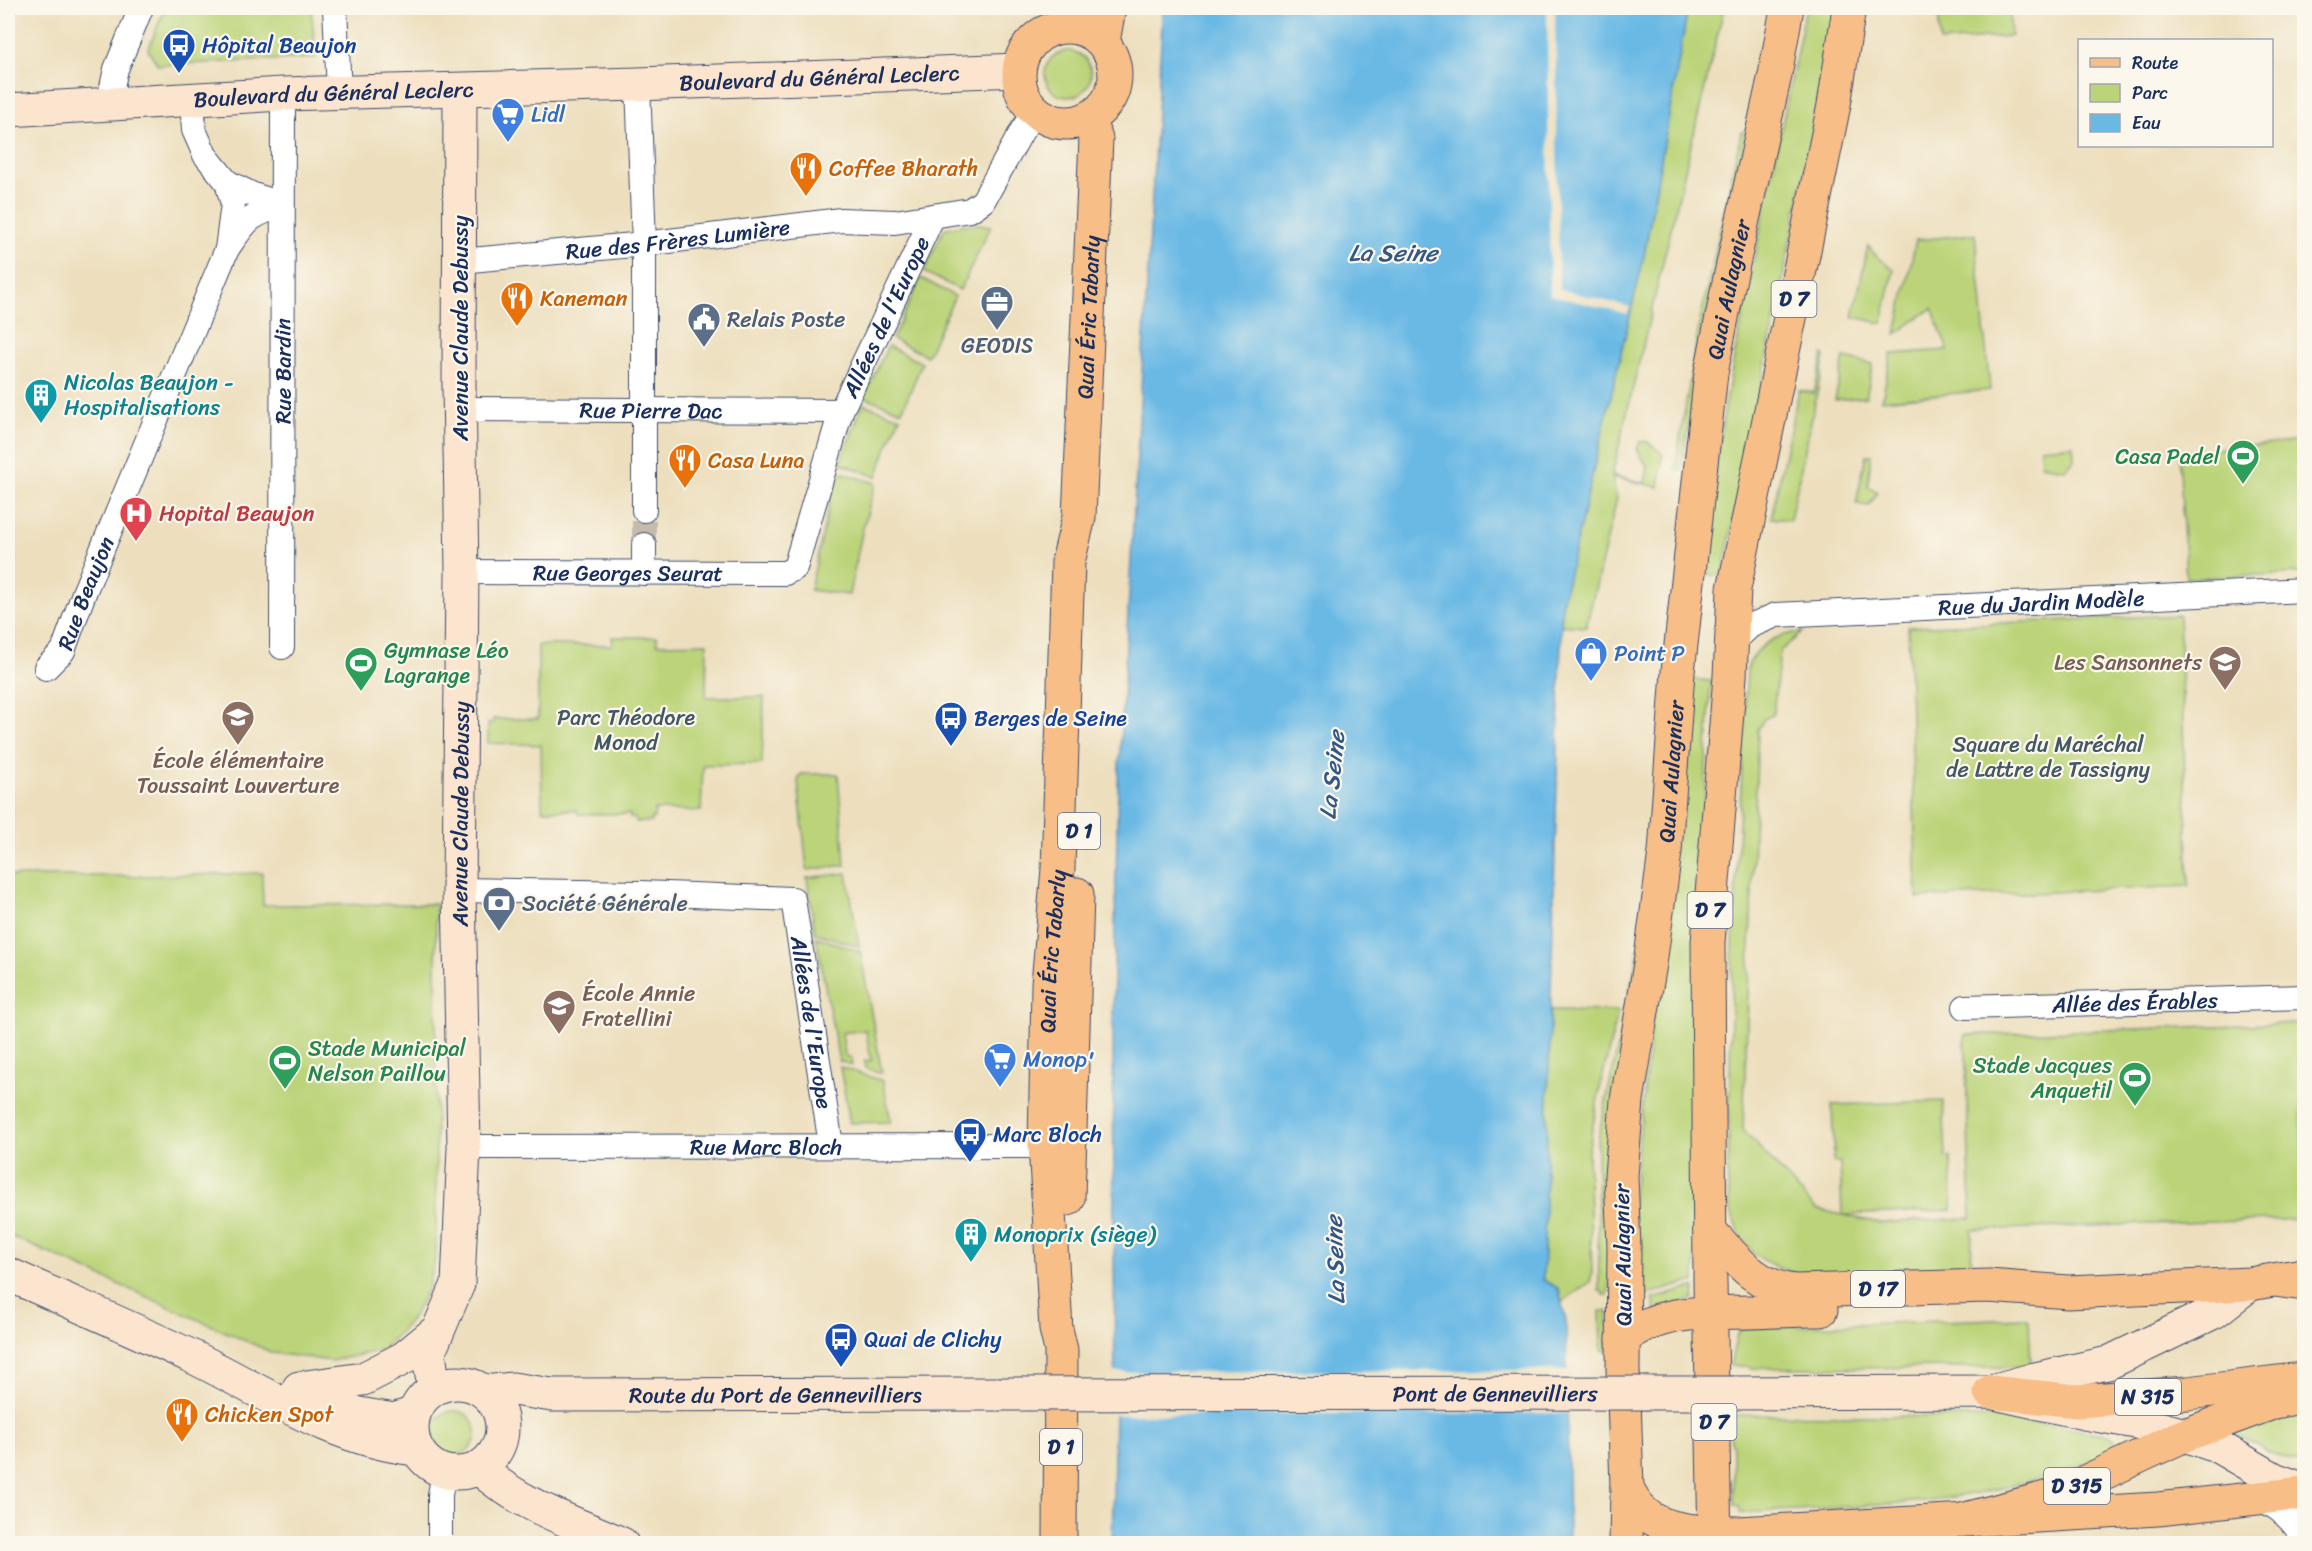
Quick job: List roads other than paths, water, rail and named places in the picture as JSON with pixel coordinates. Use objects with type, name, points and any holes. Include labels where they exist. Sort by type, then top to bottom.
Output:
[{"type":"main road","points":[[1103,42],[1109,8]]},
{"type":"main road","name":"Quai Aulagnier","points":[[1626,1544],[1624,1247],[1621,1176],[1627,1100],[1650,964],[1665,852],[1678,672],[1711,373],[1775,75],[1787,8]]},
{"type":"main road","name":"D 7","points":[[1715,1538],[1708,942],[1734,589],[1834,105],[1849,8]]},
{"type":"main road","points":[[1059,17],[1073,26],[1090,31],[1103,42],[1114,62],[1115,85],[1105,105],[1087,119],[1063,123],[1051,121],[1035,112],[1025,100],[1020,85],[1019,70],[1025,51],[1038,36],[1059,17]]},
{"type":"main road","name":"Boulevard du Général Leclerc","points":[[8,110],[283,94],[1019,70]]},
{"type":"main road","name":"Avenue Claude Debussy","points":[[436,1387],[429,1352],[458,1284],[464,1147],[459,890],[462,572],[459,409],[460,90]]},
{"type":"main road","name":"Quai Éric Tabarly","points":[[1060,1544],[1061,1350],[1056,1329],[1056,1145],[1048,984],[1058,869],[1068,562],[1078,517],[1096,139],[1087,119]]},
{"type":"main road","name":"Quai Éric Tabarly","points":[[1056,1145],[1086,638],[1087,562],[1078,517]]},
{"type":"main road","points":[[1731,644],[1693,638],[1687,634],[1684,615],[1690,593],[1697,587],[1734,589]]},
{"type":"main road","name":"D 17","points":[[1710,1231],[1758,1279],[1787,1290],[1806,1292],[1989,1286],[2068,1292]]},
{"type":"main road","points":[[8,1274],[195,1358],[274,1400],[353,1436],[393,1447],[416,1449]]},
{"type":"main road","points":[[1990,1392],[2035,1379],[2108,1363],[2283,1280]]},
{"type":"main road","name":"D 17","points":[[1712,1312],[1989,1304],[2068,1292],[2283,1280]]},
{"type":"main road","points":[[1623,1340],[1638,1328],[1663,1318],[1712,1312]]},
{"type":"main road","points":[[295,1389],[363,1379],[404,1358],[438,1330]]},
{"type":"main road","points":[[195,1358],[295,1389],[359,1414],[394,1420],[414,1413]]},
{"type":"main road","name":"N 315","points":[[1990,1392],[2108,1384],[2304,1362]]},
{"type":"main road","name":"N 315","points":[[1990,1392],[2088,1401],[2188,1393],[2304,1378]]},
{"type":"main road","points":[[459,1383],[471,1385],[493,1406],[502,1432],[498,1447],[492,1457],[479,1468],[463,1473],[444,1472],[432,1467],[416,1449],[411,1432],[414,1413],[428,1393],[436,1387],[459,1383]]},
{"type":"main road","points":[[1990,1392],[2136,1422],[2185,1435],[2219,1447],[2274,1479],[2304,1492]]},
{"type":"main road","name":"Pont de Gennevilliers","points":[[999,1394],[1990,1392]]},
{"type":"main road","name":"Route du Port de Gennevilliers","points":[[493,1406],[552,1395],[999,1394]]},
{"type":"main road","points":[[2185,1435],[2276,1402],[2304,1396]]},
{"type":"main road","name":"D 315","points":[[1962,1520],[2057,1495],[2185,1435]]},
{"type":"main road","points":[[479,1468],[517,1497],[622,1544]]},
{"type":"main road","points":[[1627,1487],[1640,1510],[1663,1525],[1715,1538],[1791,1537],[1962,1520],[2158,1509],[2304,1492]]},
{"type":"street","points":[[108,105],[116,69],[141,8]]},
{"type":"street","points":[[335,8],[339,92]]},
{"type":"street","points":[[638,84],[644,244],[644,510]]},
{"type":"street","name":"Rue Bardin","points":[[282,647],[283,94]]},
{"type":"street","name":"Rue Beaujon","points":[[192,99],[194,130],[205,155],[227,182],[233,204],[227,249]]},
{"type":"street","name":"Allées de l'Europe","points":[[795,568],[841,411],[933,216],[969,210],[983,201],[1035,112]]},
{"type":"street","name":"Rue Beaujon","points":[[227,182],[251,194],[282,205]]},
{"type":"street","name":"Rue Beaujon","points":[[46,668],[63,651],[84,593],[227,249],[245,223],[256,213],[282,205]]},
{"type":"street","name":"Rue des Frères Lumière","points":[[460,261],[644,244],[841,220],[895,222],[933,216]]},
{"type":"street","points":[[895,222],[907,233],[916,250]]},
{"type":"street","name":"Rue Pierre Dac","points":[[459,409],[841,411]]},
{"type":"street","points":[[644,545],[644,573]]},
{"type":"street","name":"Rue Georges Seurat","points":[[462,572],[785,573],[795,568]]},
{"type":"street","name":"Rue du Jardin Modèle","points":[[1734,589],[1751,604],[1776,615]]},
{"type":"street","name":"Rue du Jardin Modèle","points":[[1731,644],[1750,626],[1776,615],[2304,590]]},
{"type":"street","name":"Allées de l'Europe","points":[[459,890],[641,893],[793,899],[831,1145]]},
{"type":"street","name":"Allée des Érables","points":[[1965,1007],[2304,997]]},
{"type":"street","name":"Rue Marc Bloch","points":[[464,1147],[1056,1145]]},
{"type":"street","points":[[440,1544],[440,1495],[444,1472]]},
{"type":"street","points":[[2253,1498],[2277,1508],[2304,1538]]},
{"type":"water","name":"La Seine","points":[[1163,8],[1688,8],[1644,256],[1562,603],[1543,1280],[1558,1288],[1566,1321],[1569,1543],[1112,1544],[1115,1412],[1113,1023],[1118,784]]},
{"type":"tunnel","points":[[644,510],[644,545]]},
{"type":"place","name":"Hôpital Beaujon","points":[[179,74]]},
{"type":"place","name":"Lidl","points":[[508,143]]},
{"type":"place","name":"Coffee Bharath","points":[[806,197]]},
{"type":"place","name":"Kaneman","points":[[517,327]]},
{"type":"place","name":"GEODIS","points":[[997,331]]},
{"type":"place","name":"Relais Poste","points":[[704,348]]},
{"type":"place","name":"Nicolas Beaujon - Hospitalisations","points":[[41,424]]},
{"type":"place","name":"Casa Padel","points":[[2243,485]]},
{"type":"place","name":"Casa Luna","points":[[685,489]]},
{"type":"place","name":"Hopital Beaujon","points":[[136,542]]},
{"type":"place","name":"Point P","points":[[1591,682]]},
{"type":"place","name":"Les Sansonnets","points":[[2225,691]]},
{"type":"place","name":"Gymnase Léo Lagrange","points":[[361,692]]},
{"type":"place","name":"École élémentaire Toussaint Louverture","points":[[238,746]]},
{"type":"place","name":"Berges de Seine","points":[[951,747]]},
{"type":"place","name":"Société Générale","points":[[499,932]]},
{"type":"place","name":"École Annie Fratellini","points":[[559,1035]]},
{"type":"place","name":"Monop'","points":[[1000,1088]]},
{"type":"place","name":"Stade Municipal Nelson Paillou","points":[[285,1090]]},
{"type":"place","name":"Stade Jacques Anquetil","points":[[2135,1107]]},
{"type":"place","name":"Marc Bloch","points":[[970,1163]]},
{"type":"place","name":"Monoprix (siège)","points":[[971,1263]]},
{"type":"place","name":"Quai de Clichy","points":[[841,1368]]},
{"type":"place","name":"Chicken Spot","points":[[182,1443]]},
{"type":"park label","name":"Parc Théodore Monod","points":[[626,730]]},
{"type":"park label","name":"Square du Maréchal de Lattre de Tassigny","points":[[2048,756]]}]
